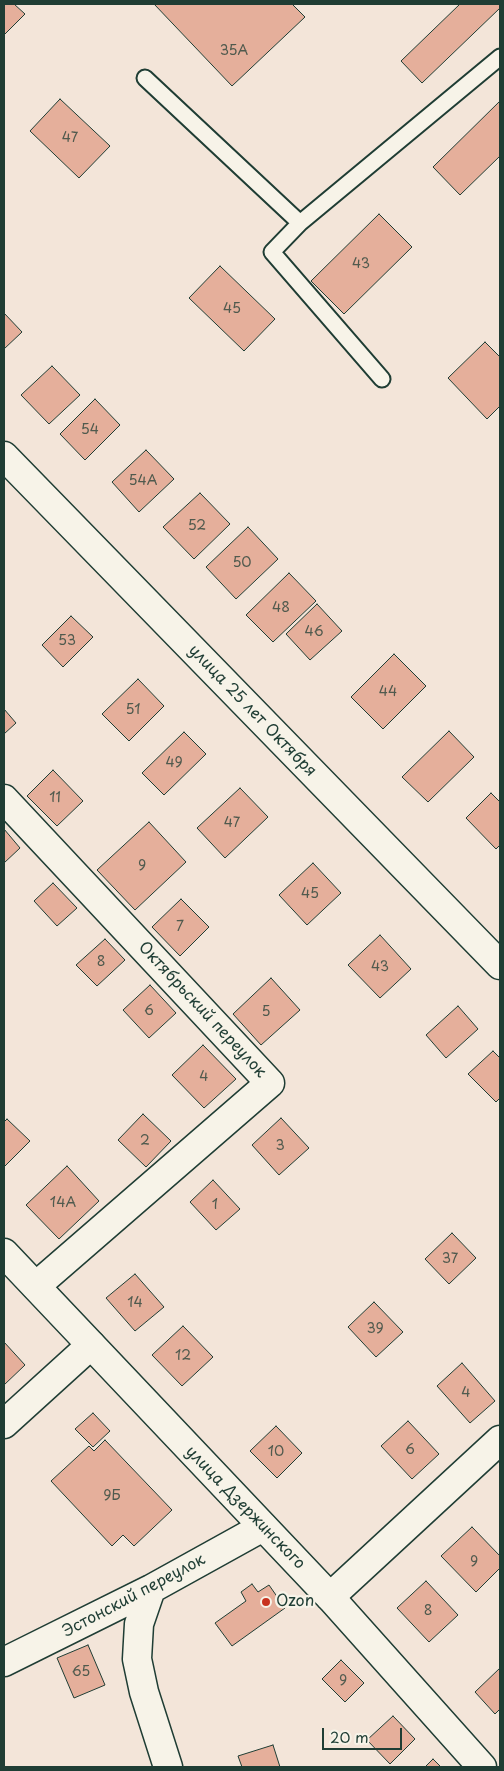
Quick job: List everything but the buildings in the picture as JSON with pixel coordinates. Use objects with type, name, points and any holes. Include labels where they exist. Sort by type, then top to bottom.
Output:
[{"type":"street","name":"улица 25 лет Октября","points":[[4,456],[500,965]]},
{"type":"street","name":"Октябрьский переулок","points":[[4,799],[270,1083],[36,1286]]},
{"type":"street","name":"улица Дзержинского","points":[[4,1253],[330,1597],[482,1767]]},
{"type":"street","points":[[4,1424],[91,1345]]},
{"type":"street","points":[[330,1597],[500,1440]]},
{"type":"street","name":"Эстонский переулок","points":[[4,1662],[150,1589],[263,1526]]},
{"type":"street","points":[[150,1589],[139,1624],[137,1659],[144,1692],[168,1767]]},
{"type":"lane","points":[[382,379],[272,252],[300,223],[500,57]]},
{"type":"lane","points":[[145,78],[300,223]]},
{"type":"place","name":"Ozon","points":[[266,1602]]}]
